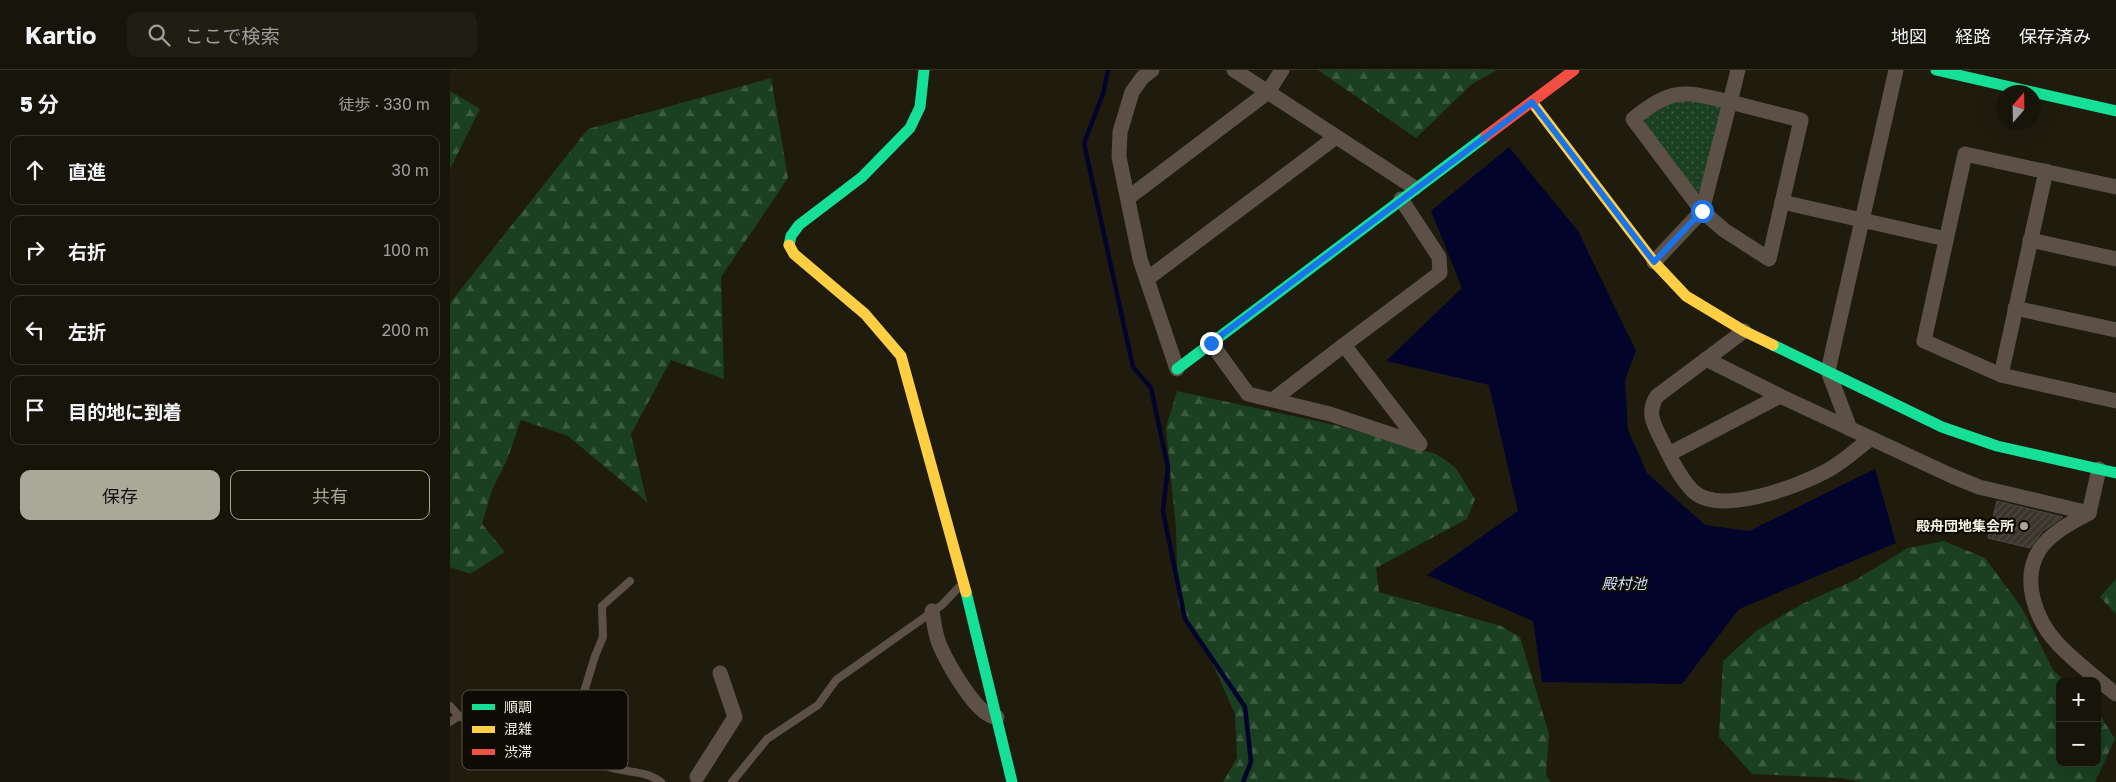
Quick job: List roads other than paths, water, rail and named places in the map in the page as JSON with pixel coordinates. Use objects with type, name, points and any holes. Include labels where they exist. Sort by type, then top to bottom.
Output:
[{"type":"street","points":[[924,70],[921,102],[912,126],[853,185],[801,222],[790,236],[788,243],[794,254],[856,304],[888,337],[901,356],[965,586],[1012,782]]},
{"type":"street","points":[[1152,70],[1142,78],[1132,92],[1120,132],[1119,157],[1140,259],[1177,369],[1574,70]]},
{"type":"street","points":[[1234,70],[1415,188]]},
{"type":"street","points":[[1128,198],[1268,92],[1282,70]]},
{"type":"street","points":[[1654,262],[1702,211],[1738,70]]},
{"type":"street","points":[[1850,429],[1828,371],[1896,70]]},
{"type":"street","points":[[1936,70],[2116,111]]},
{"type":"street","points":[[1692,92],[1801,120],[1782,202],[1769,259],[1724,230],[1702,211],[1633,119],[1644,109],[1674,93],[1692,92]]},
{"type":"street","points":[[1532,102],[1654,262],[1686,296],[1744,331],[1942,427],[1972,439],[2116,473]]},
{"type":"street","points":[[1147,279],[1336,137]]},
{"type":"street","points":[[2116,187],[1965,154],[1924,340],[2001,375],[2116,401]]},
{"type":"street","points":[[2001,375],[2046,171]]},
{"type":"street","points":[[1274,399],[1440,273],[1439,256],[1401,199]]},
{"type":"street","points":[[1782,202],[1946,239]]},
{"type":"street","points":[[2030,240],[2116,259]]},
{"type":"street","points":[[2015,308],[2116,330]]},
{"type":"street","points":[[1744,331],[1657,396],[1652,402],[1651,417],[1669,454],[1692,490],[1718,501],[1734,502],[1792,486],[1830,468],[1870,439]]},
{"type":"street","points":[[1211,343],[1248,394],[1330,414],[1420,444],[1344,344]]},
{"type":"street","points":[[1706,359],[1925,465],[1979,487],[2089,513]]},
{"type":"street","points":[[1669,454],[1780,396]]},
{"type":"street","points":[[2099,469],[2089,513],[2060,531],[2040,549],[2033,564],[2031,586],[2036,610],[2048,632],[2067,653],[2116,694]]},
{"type":"street","points":[[932,611],[937,639],[954,674],[986,715],[997,717]]},
{"type":"street","points":[[696,780],[734,717],[720,673]]},
{"type":"lane","points":[[584,690],[603,637],[602,606],[630,581]]},
{"type":"lane","points":[[732,782],[767,739],[818,705],[836,680],[942,605],[959,587],[965,586]]},
{"type":"lane","points":[[450,706],[462,717]]},
{"type":"lane","points":[[450,722],[459,716]]},
{"type":"lane","points":[[625,770],[654,776],[661,782]]},
{"type":"water","name":"殿村池","points":[[1509,147],[1578,231],[1636,351],[1625,380],[1628,430],[1647,473],[1705,525],[1749,531],[1875,469],[1896,543],[1739,609],[1682,684],[1542,682],[1533,621],[1427,575],[1518,511],[1489,385],[1386,361],[1462,288],[1431,211]]},
{"type":"waterway","points":[[1108,70],[1103,94],[1084,143],[1133,367],[1151,388],[1168,468],[1163,511],[1185,619],[1245,707],[1251,762],[1243,782]]},
{"type":"place","name":"殿舟団地集会所","points":[[2024,526]]}]
